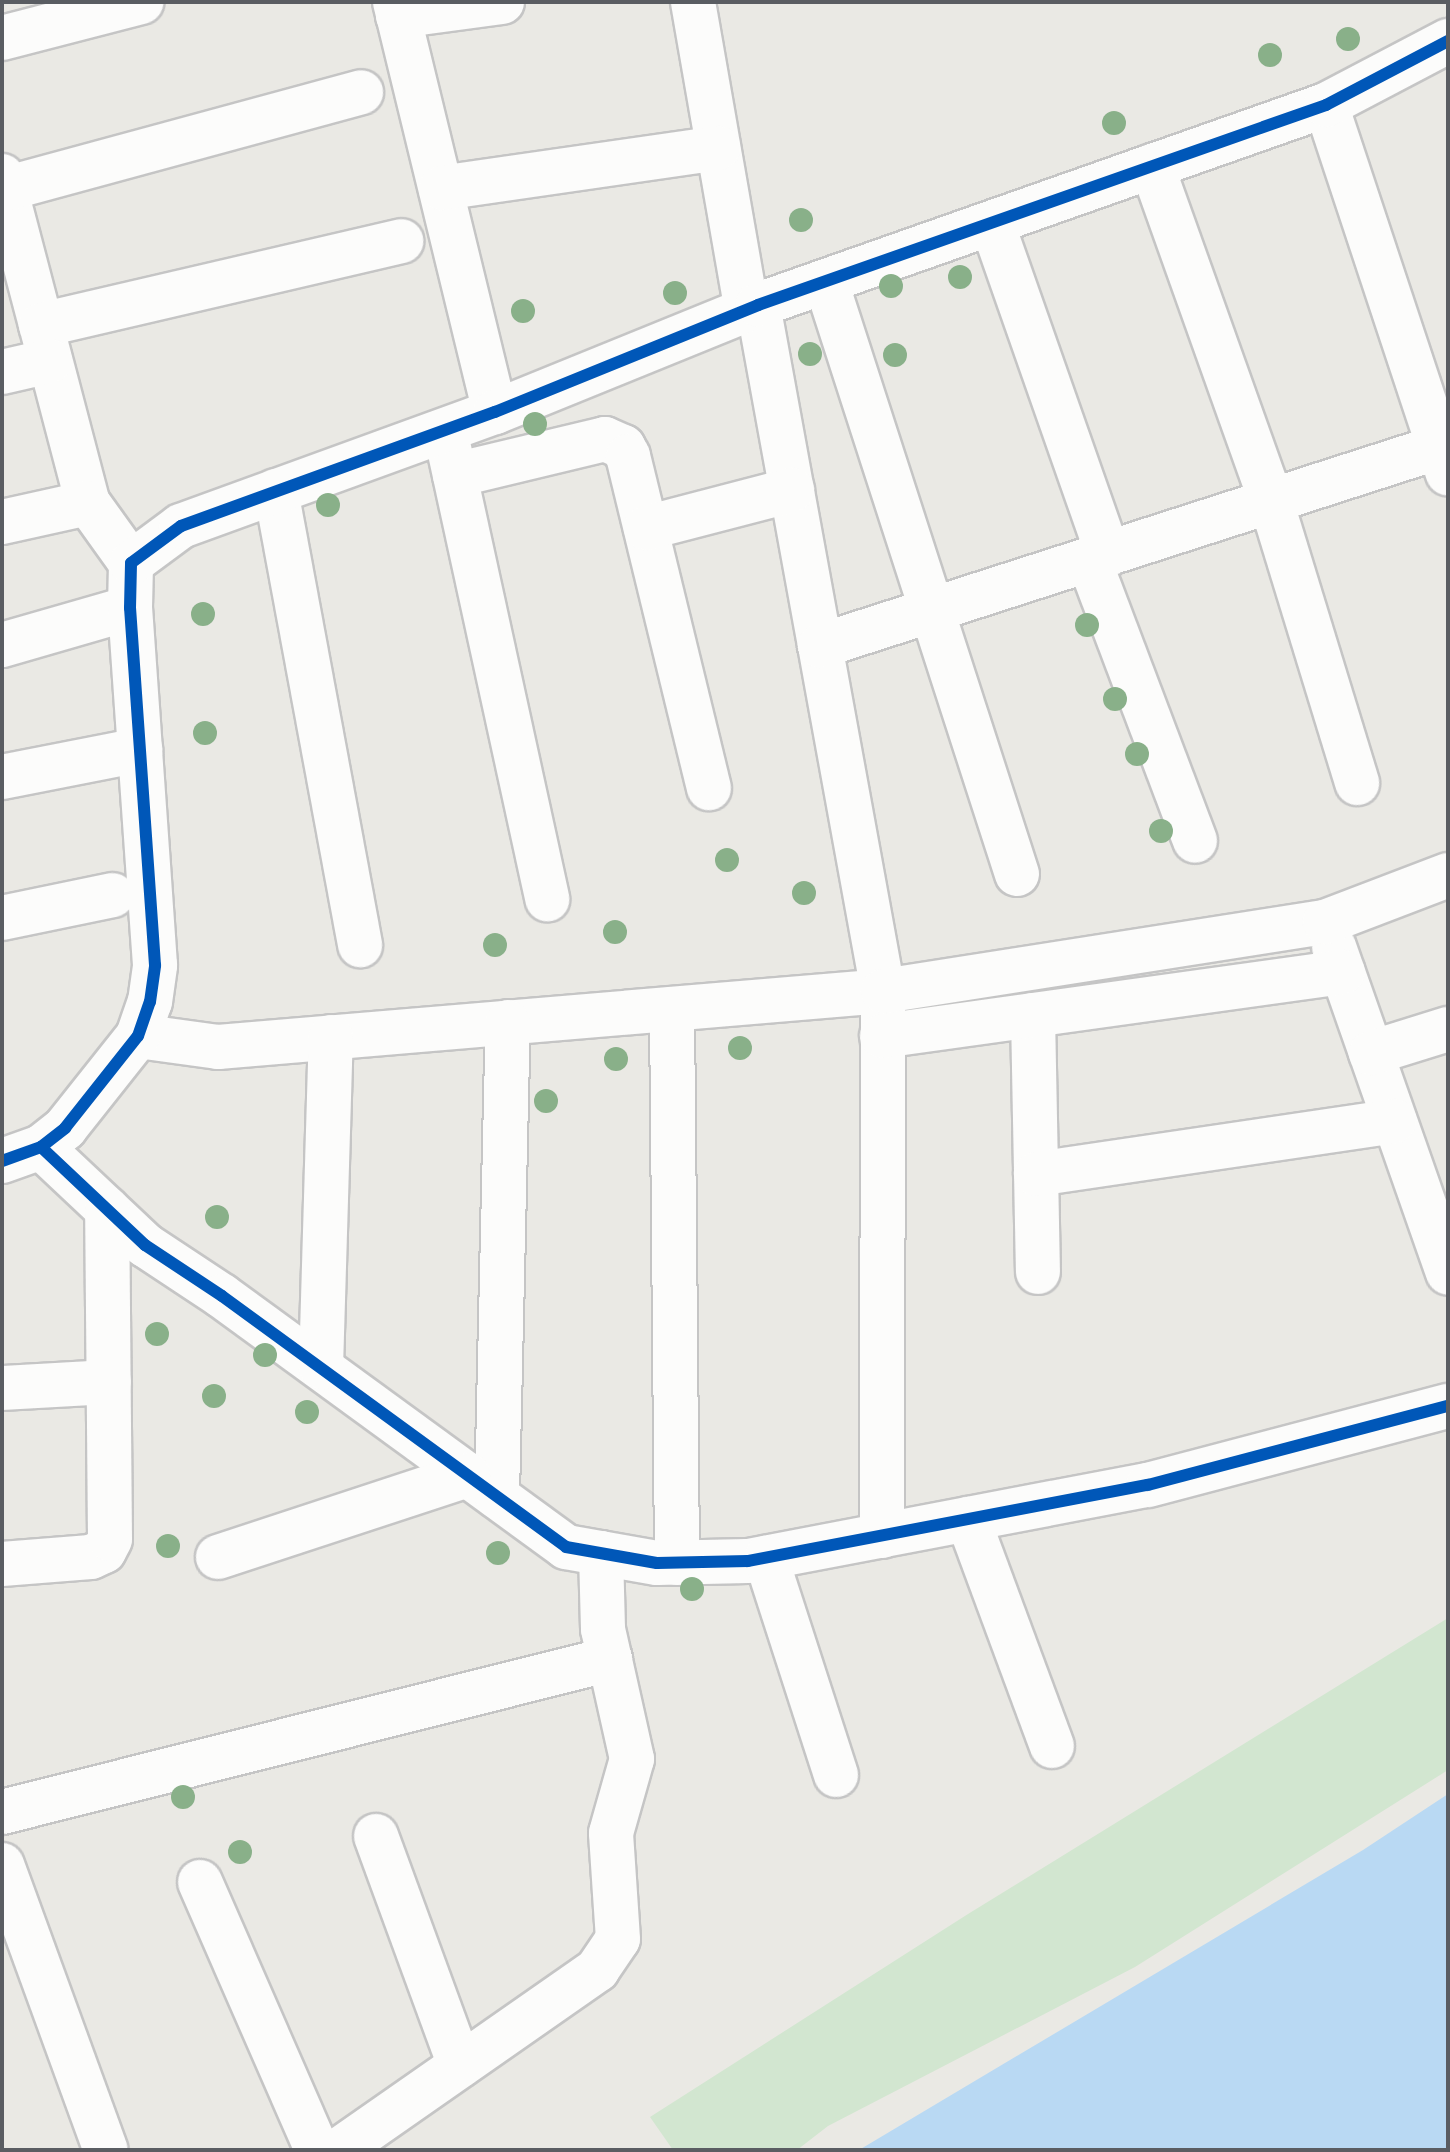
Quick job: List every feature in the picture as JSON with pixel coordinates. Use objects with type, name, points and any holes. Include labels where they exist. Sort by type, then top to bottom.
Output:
[{"type":"street","points":[[2,38],[141,2]]},
{"type":"street","points":[[495,412],[397,9],[502,2]]},
{"type":"street","points":[[693,2],[718,148],[792,490],[883,991],[882,1536]]},
{"type":"street","points":[[131,563],[181,526],[495,412],[753,308],[1326,105],[1448,41]]},
{"type":"street","points":[[361,92],[6,203],[88,503],[131,563],[130,608],[155,965],[150,1002],[138,1036],[65,1128],[22,1154],[107,1209],[145,1245],[321,1367],[566,1547],[657,1563],[766,1558],[1148,1485],[1448,1406]]},
{"type":"street","points":[[820,646],[1271,501],[1445,454],[1326,105]]},
{"type":"street","points":[[441,188],[718,148]]},
{"type":"street","points":[[1152,166],[1271,501],[1357,783]]},
{"type":"street","points":[[992,223],[1098,557],[1195,841]]},
{"type":"street","points":[[2,372],[46,343],[401,241]]},
{"type":"street","points":[[826,282],[1017,874]]},
{"type":"street","points":[[445,431],[547,899]]},
{"type":"street","points":[[455,475],[613,440],[628,456],[709,788]]},
{"type":"street","points":[[646,528],[792,490]]},
{"type":"street","points":[[276,491],[360,945]]},
{"type":"street","points":[[2,522],[88,503]]},
{"type":"street","points":[[2,645],[130,608]]},
{"type":"street","points":[[2,777],[140,750]]},
{"type":"street","points":[[138,1036],[218,1047],[883,991],[1325,922],[1448,875]]},
{"type":"street","points":[[2,918],[113,895]]},
{"type":"street","points":[[1325,922],[1448,1273]]},
{"type":"street","points":[[882,1036],[1343,972]]},
{"type":"street","points":[[672,1009],[677,1563]]},
{"type":"street","points":[[1033,1015],[1038,1272]]},
{"type":"street","points":[[482,1486],[508,1022]]},
{"type":"street","points":[[1371,1053],[1448,1029]]},
{"type":"street","points":[[321,1367],[331,1037]]},
{"type":"street","points":[[1036,1174],[1394,1121]]},
{"type":"street","points":[[2,1564],[91,1557],[104,1551],[111,1527],[107,1209]]},
{"type":"street","points":[[2,1388],[109,1382]]},
{"type":"street","points":[[218,1557],[482,1486]]},
{"type":"street","points":[[968,1519],[1052,1746]]},
{"type":"street","points":[[339,2150],[597,1970],[618,1939],[611,1833],[632,1759],[603,1629],[601,1553]]},
{"type":"street","points":[[766,1558],[836,1775]]},
{"type":"street","points":[[2,1812],[610,1659]]},
{"type":"street","points":[[376,1836],[460,2065]]},
{"type":"street","points":[[2,1865],[106,2150]]},
{"type":"street","points":[[200,1882],[317,2150]]},
{"type":"green space","points":[[1448,1618],[1448,1770],[1135,1967],[828,2126],[797,2150],[673,2150],[650,2117],[968,1914]]},
{"type":"water","points":[[1448,1794],[1448,2150],[859,2150],[1363,1850]]},
{"type":"cycle path","points":[[2,1161],[41,1147],[65,1128],[138,1036],[150,1002],[155,965],[130,608],[131,563],[181,526],[495,412],[758,305],[1326,105],[1448,41]]},
{"type":"cycle path","points":[[41,1147],[145,1245],[222,1296],[566,1547],[657,1563],[748,1561],[1148,1485],[1448,1406]]}]
